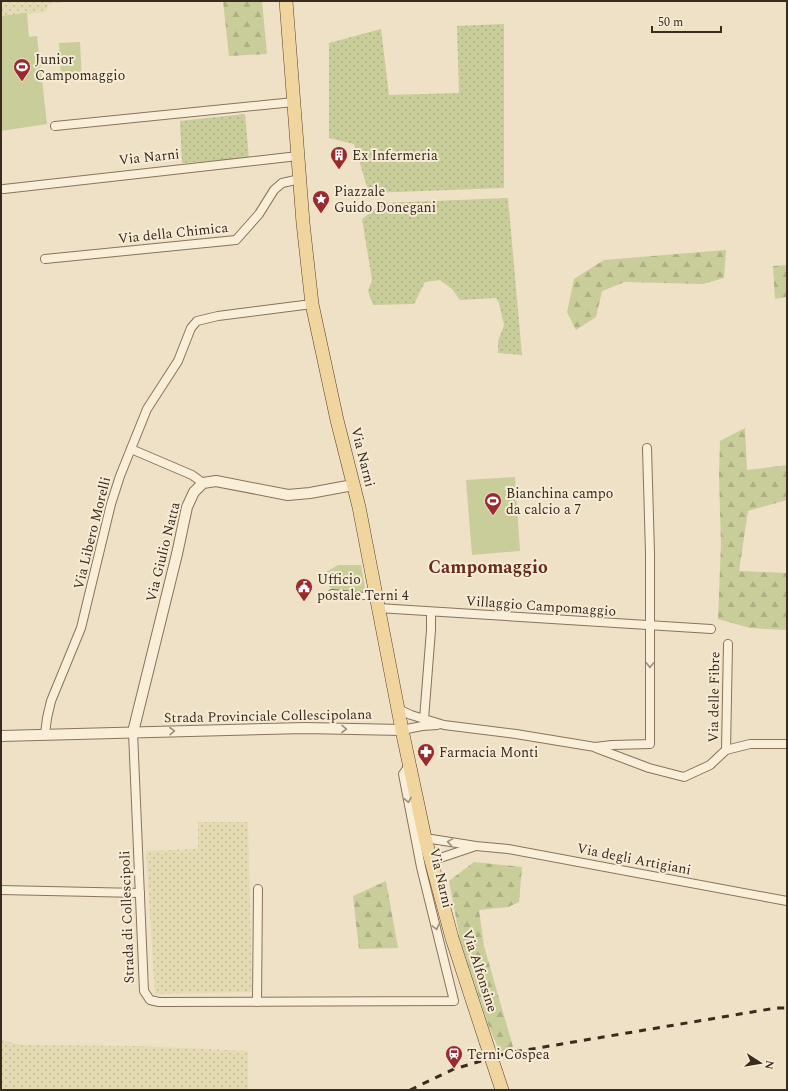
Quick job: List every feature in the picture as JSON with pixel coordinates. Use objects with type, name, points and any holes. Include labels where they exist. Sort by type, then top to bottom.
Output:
[{"type":"main road","name":"Via Narni","points":[[286,1],[308,282],[359,507],[376,602],[402,730],[431,861]]},
{"type":"main road","name":"Via Alfonsine","points":[[431,861],[452,938],[502,1090]]},
{"type":"street","points":[[55,126],[294,102]]},
{"type":"street","name":"Via Narni","points":[[4,189],[298,156]]},
{"type":"street","name":"Via della Chimica","points":[[45,259],[236,240],[259,214],[274,190],[282,183],[300,179]]},
{"type":"street","name":"Via Libero Morelli","points":[[45,734],[51,701],[81,628],[111,504],[120,476],[147,409],[178,361],[191,328],[197,321],[218,316],[312,304]]},
{"type":"street","points":[[595,747],[650,744],[650,553],[647,448]]},
{"type":"street","points":[[131,449],[192,475],[203,484],[216,481],[288,495],[310,493],[353,485]]},
{"type":"street","name":"Via Giulio Natta","points":[[134,732],[187,507],[194,492],[203,484]]},
{"type":"street","points":[[332,593],[376,602]]},
{"type":"street","name":"Villaggio Campomaggio","points":[[376,602],[431,612],[711,629]]},
{"type":"street","points":[[424,719],[431,612]]},
{"type":"street","name":"Via delle Fibre","points":[[726,750],[728,644]]},
{"type":"street","points":[[398,709],[411,715],[444,725],[516,734],[595,747],[649,768],[684,777],[710,765],[726,750],[750,744],[787,744]]},
{"type":"street","points":[[402,730],[422,726],[444,725]]},
{"type":"street","name":"Strada Provinciale Collescipolana","points":[[134,732],[305,728],[402,730]]},
{"type":"street","points":[[1,736],[134,732]]},
{"type":"street","name":"Strada di Collescipoli","points":[[134,732],[144,991],[150,1000],[159,1002],[454,1001]]},
{"type":"street","name":"Via Narni","points":[[410,764],[403,774],[421,867],[454,1001]]},
{"type":"street","name":"Via degli Artigiani","points":[[425,838],[476,846],[508,849],[787,901]]},
{"type":"street","name":"Via degli Artigiani","points":[[431,861],[476,846]]},
{"type":"street","points":[[257,1002],[258,889]]},
{"type":"street","points":[[1,890],[140,893]]},
{"type":"shaded area","points":[[1,1],[74,1],[48,4],[46,12],[1,16]]},
{"type":"shaded area","points":[[198,822],[248,822],[252,992],[155,994],[146,851],[198,849]]},
{"type":"shaded area","points":[[1,1040],[23,1045],[139,1046],[248,1051],[248,1090],[1,1090]]},
{"type":"green space","points":[[223,1],[262,1],[267,54],[229,56]]},
{"type":"green space","name":"Junior Campomaggio","points":[[27,13],[29,37],[37,36],[47,124],[1,131],[1,16]]},
{"type":"green space","points":[[504,24],[504,188],[369,193],[354,144],[329,138],[329,43],[381,29],[389,95],[459,93],[457,26]]},
{"type":"green space","points":[[80,42],[82,80],[61,82],[59,43]]},
{"type":"green space","points":[[245,114],[249,159],[182,163],[180,121]]},
{"type":"green space","points":[[508,198],[522,355],[498,353],[498,341],[504,325],[499,303],[496,298],[460,300],[452,289],[440,280],[425,282],[414,304],[373,305],[368,291],[372,280],[362,219],[383,203]]},
{"type":"green space","points":[[726,250],[724,278],[703,284],[625,282],[602,291],[596,317],[576,330],[567,312],[574,279],[604,260]]},
{"type":"green space","points":[[787,265],[787,297],[775,299],[773,266]]},
{"type":"green space","points":[[745,428],[747,470],[787,465],[787,500],[748,511],[739,571],[787,573],[787,630],[750,628],[718,619],[721,544],[719,475],[720,441]]},
{"type":"green space","name":"Bianchina campo da calcio a 7","points":[[515,477],[520,551],[472,555],[466,480]]},
{"type":"green space","points":[[338,565],[361,565],[366,594],[345,593],[332,589],[328,585],[325,580],[326,572]]},
{"type":"green space","points":[[474,862],[522,867],[519,902],[508,907],[479,910],[484,946],[513,1047],[500,1052],[489,1027],[460,939],[449,881]]},
{"type":"green space","points":[[386,881],[398,948],[359,949],[353,896]]},
{"type":"railway","points":[[410,1090],[454,1069],[508,1053],[776,1008],[787,1008]]},
{"type":"place","name":"Junior Campomaggio","points":[[22,82]]},
{"type":"place","name":"Ex Infermeria","points":[[339,170]]},
{"type":"place","name":"Piazzale Guido Donegani","points":[[321,214]]},
{"type":"place","name":"Bianchina campo da calcio a 7","points":[[493,516]]},
{"type":"place","name":"Ufficio postale Terni 4","points":[[304,602]]},
{"type":"place","name":"Farmacia Monti","points":[[426,767]]},
{"type":"place","name":"Terni Cospea","points":[[454,1069]]},
{"type":"district","name":"Campomaggio","points":[[488,567]]}]
